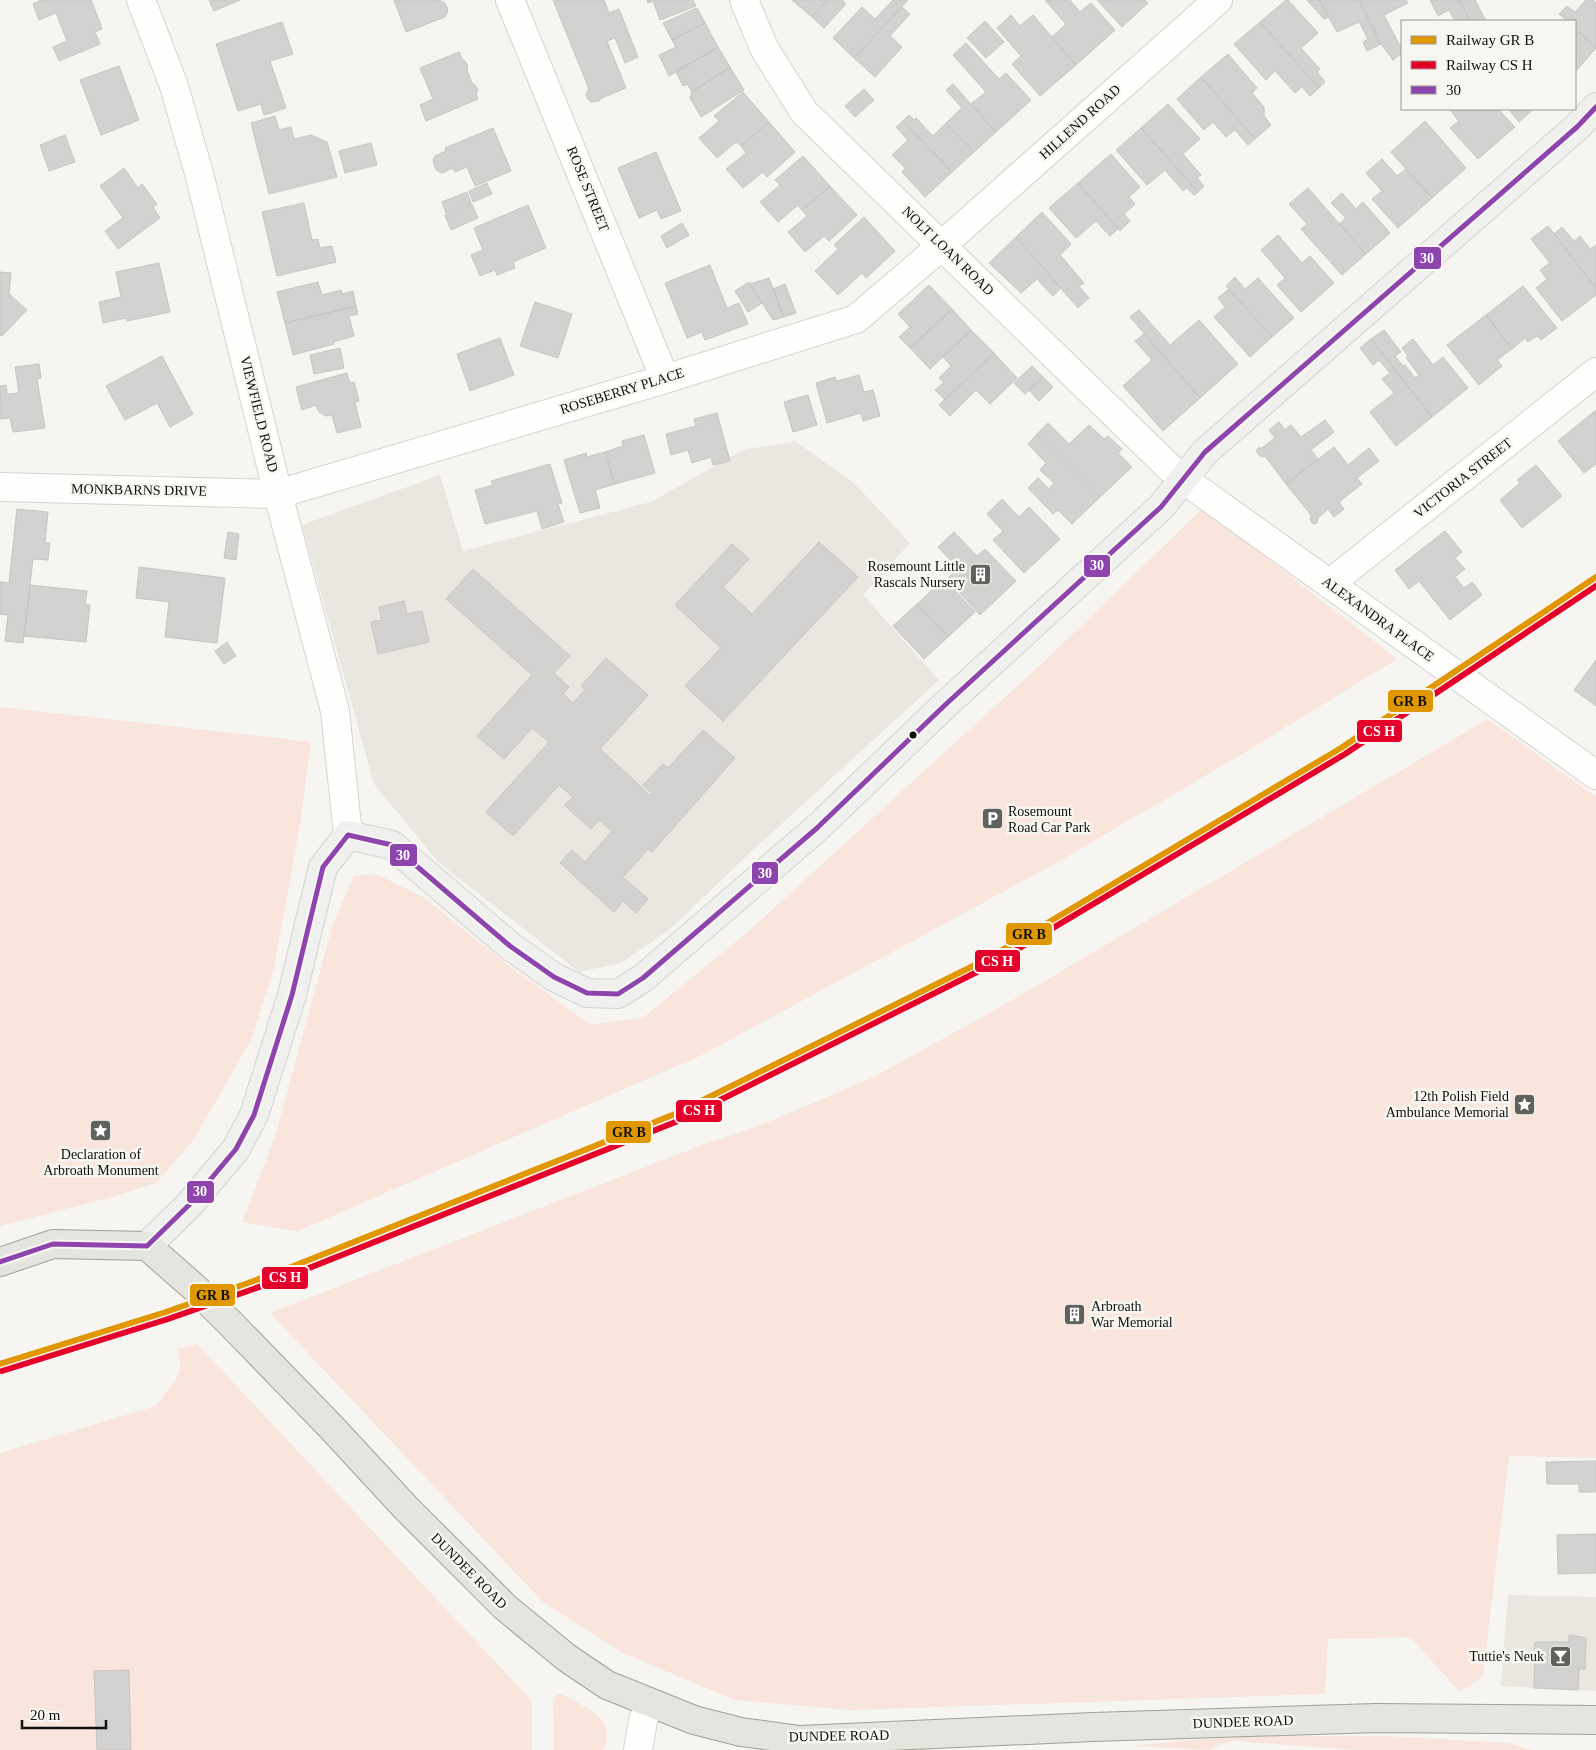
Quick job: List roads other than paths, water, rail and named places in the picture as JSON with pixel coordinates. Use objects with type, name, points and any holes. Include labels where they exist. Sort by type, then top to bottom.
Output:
[{"type":"main road","points":[[0,1262],[53,1244],[147,1246],[189,1205],[236,1149],[254,1115],[292,994],[323,867],[348,835],[392,845],[510,946],[554,977],[587,993],[618,994],[643,978],[817,828],[945,705],[1161,507],[1205,452],[1577,127],[1596,107]]},
{"type":"main road","name":"DUNDEE ROAD","points":[[147,1246],[196,1289],[332,1428],[406,1508],[505,1607],[567,1658],[607,1685],[650,1704],[694,1720],[741,1732],[800,1740],[1093,1727],[1376,1718],[1596,1720]]},
{"type":"street","name":"VIEWFIELD ROAD","points":[[141,0],[174,86],[200,177],[278,494],[335,711],[348,835]]},
{"type":"street","name":"ROSE STREET","points":[[510,0],[665,379]]},
{"type":"street","name":"NOLT LOAN ROAD","points":[[744,0],[764,48],[804,112],[1184,480]]},
{"type":"street","name":"HILLEND ROAD","points":[[942,245],[1218,0]]},
{"type":"street","name":"ROSEBERRY PLACE","points":[[278,494],[665,379],[856,318],[942,245]]},
{"type":"street","name":"VICTORIA STREET","points":[[1329,584],[1596,372]]},
{"type":"street","name":"ALEXANDRA PLACE","points":[[1184,480],[1596,775]]},
{"type":"street","name":"MONKBARNS DRIVE","points":[[0,488],[278,494]]},
{"type":"street","points":[[638,1750],[644,1721],[650,1704]]},
{"type":"place","name":"Rosemount Little Rascals Nursery","points":[[981,574]]},
{"type":"place","name":"Rosemount Road Car Park","points":[[992,819]]},
{"type":"place","name":"12th Polish Field Ambulance Memorial","points":[[1525,1104]]},
{"type":"place","name":"Declaration of Arbroath Monument","points":[[101,1131]]},
{"type":"place","name":"Arbroath War Memorial","points":[[1075,1314]]},
{"type":"place","name":"Tuttie's Neuk","points":[[1560,1656]]}]
